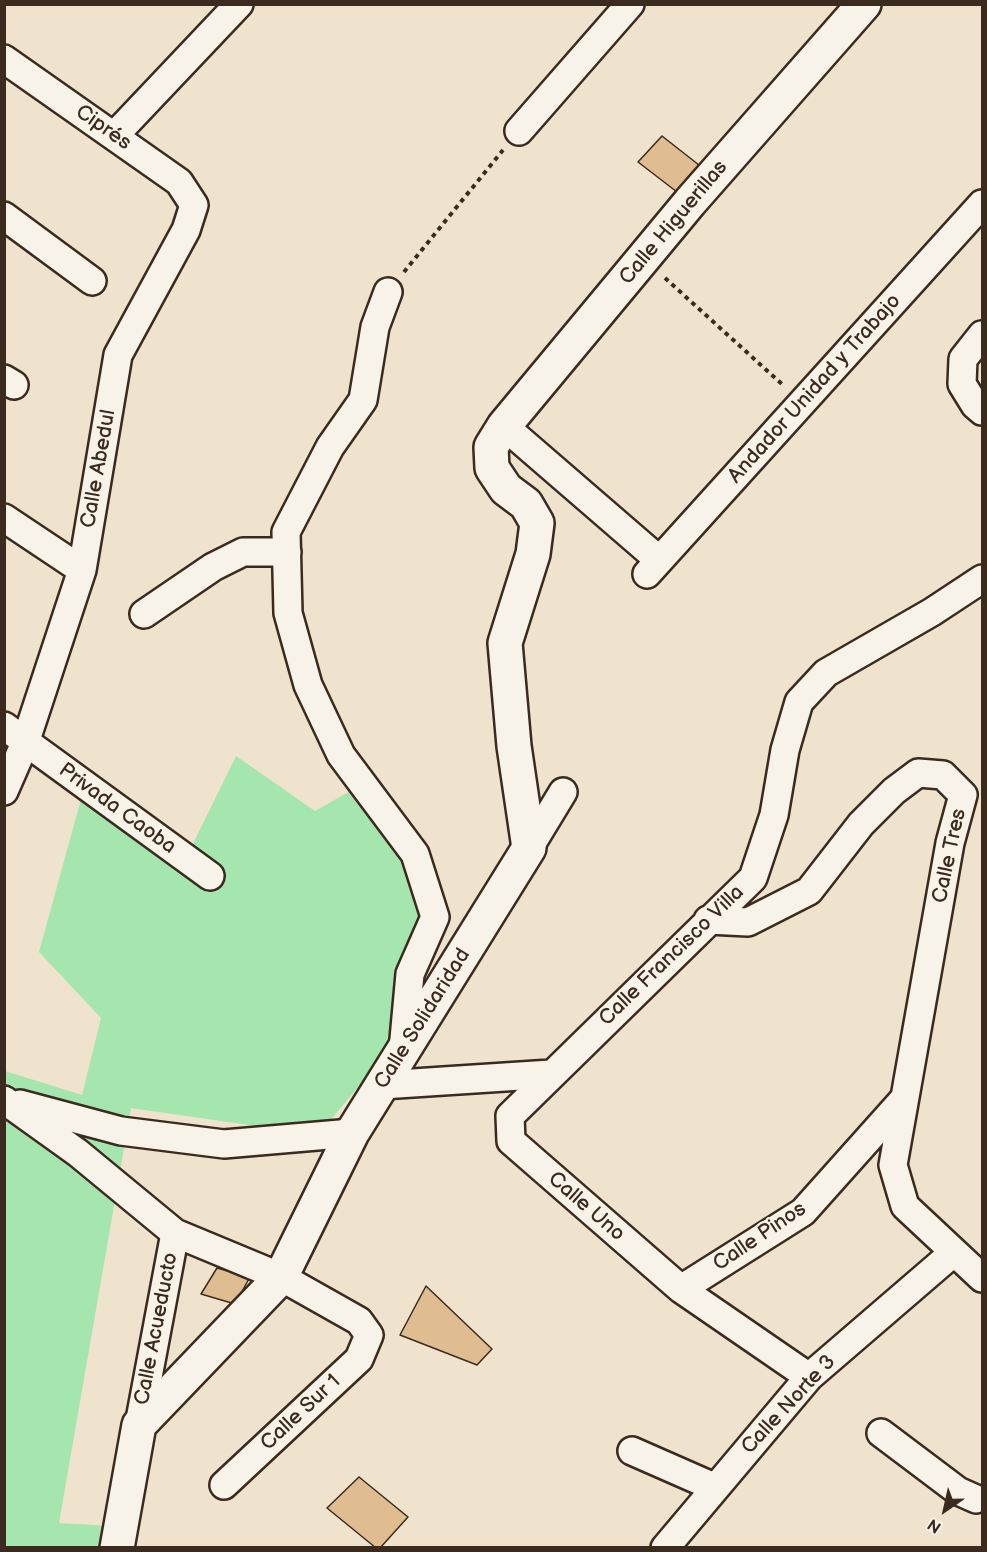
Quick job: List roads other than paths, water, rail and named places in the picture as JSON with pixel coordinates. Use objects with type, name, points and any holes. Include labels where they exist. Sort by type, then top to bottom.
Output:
[{"type":"main road","name":"Calle Higuerillas","points":[[498,437],[698,193],[864,4]]},
{"type":"main road","points":[[498,437],[492,468],[506,489],[526,504],[537,523],[533,554],[505,643],[514,746],[529,848]]},
{"type":"main road","name":"Calle Solidaridad","points":[[139,1425],[281,1277],[352,1133],[529,848]]},
{"type":"main road","points":[[117,1548],[139,1425]]},
{"type":"street","points":[[114,136],[239,4]]},
{"type":"street","points":[[519,131],[630,4]]},
{"type":"street","name":"Ciprés","points":[[4,59],[179,182],[194,205]]},
{"type":"street","name":"Andador Unidad y Trabajo","points":[[498,437],[653,567],[982,204]]},
{"type":"street","name":"Calle Abedul","points":[[4,791],[15,735],[82,570],[118,355],[186,231],[194,205]]},
{"type":"street","points":[[4,216],[92,281]]},
{"type":"street","points":[[388,292],[375,327],[363,400],[330,447],[286,532],[288,613],[308,685],[341,755],[416,854],[435,917],[410,974],[403,1050]]},
{"type":"street","points":[[982,335],[963,359],[962,384],[975,405],[982,411]]},
{"type":"street","points":[[4,518],[82,570]]},
{"type":"street","points":[[144,614],[213,567],[243,552],[287,552]]},
{"type":"street","name":"Calle Francisco Villa","points":[[510,1116],[753,878],[774,815],[785,750],[799,702],[826,673],[932,612],[982,579]]},
{"type":"street","name":"Privada Caoba","points":[[15,735],[210,876]]},
{"type":"street","name":"Calle Tres","points":[[708,920],[748,922],[809,891],[861,824],[894,791],[918,773],[943,775],[963,795],[950,843],[893,1165],[905,1206],[953,1253]]},
{"type":"street","points":[[529,848],[563,792]]},
{"type":"street","points":[[382,1085],[551,1074]]},
{"type":"street","name":"Calle Pinos","points":[[681,1289],[803,1212],[905,1098]]},
{"type":"street","points":[[4,1100],[121,1131],[224,1144],[352,1133]]},
{"type":"street","points":[[4,1100],[78,1153],[175,1233],[281,1277]]},
{"type":"street","name":"Calle Uno","points":[[510,1116],[511,1141],[681,1289],[809,1377]]},
{"type":"street","name":"Calle Acueducto","points":[[139,1425],[175,1233]]},
{"type":"street","points":[[953,1253],[982,1278]]},
{"type":"street","name":"Calle Norte 3","points":[[665,1548],[714,1487],[809,1377],[953,1253]]},
{"type":"street","name":"Calle Sur 1","points":[[224,1485],[359,1359],[369,1335],[359,1321],[281,1277]]},
{"type":"street","points":[[881,1433],[958,1491],[980,1499]]},
{"type":"street","points":[[632,1451],[714,1487]]}]
